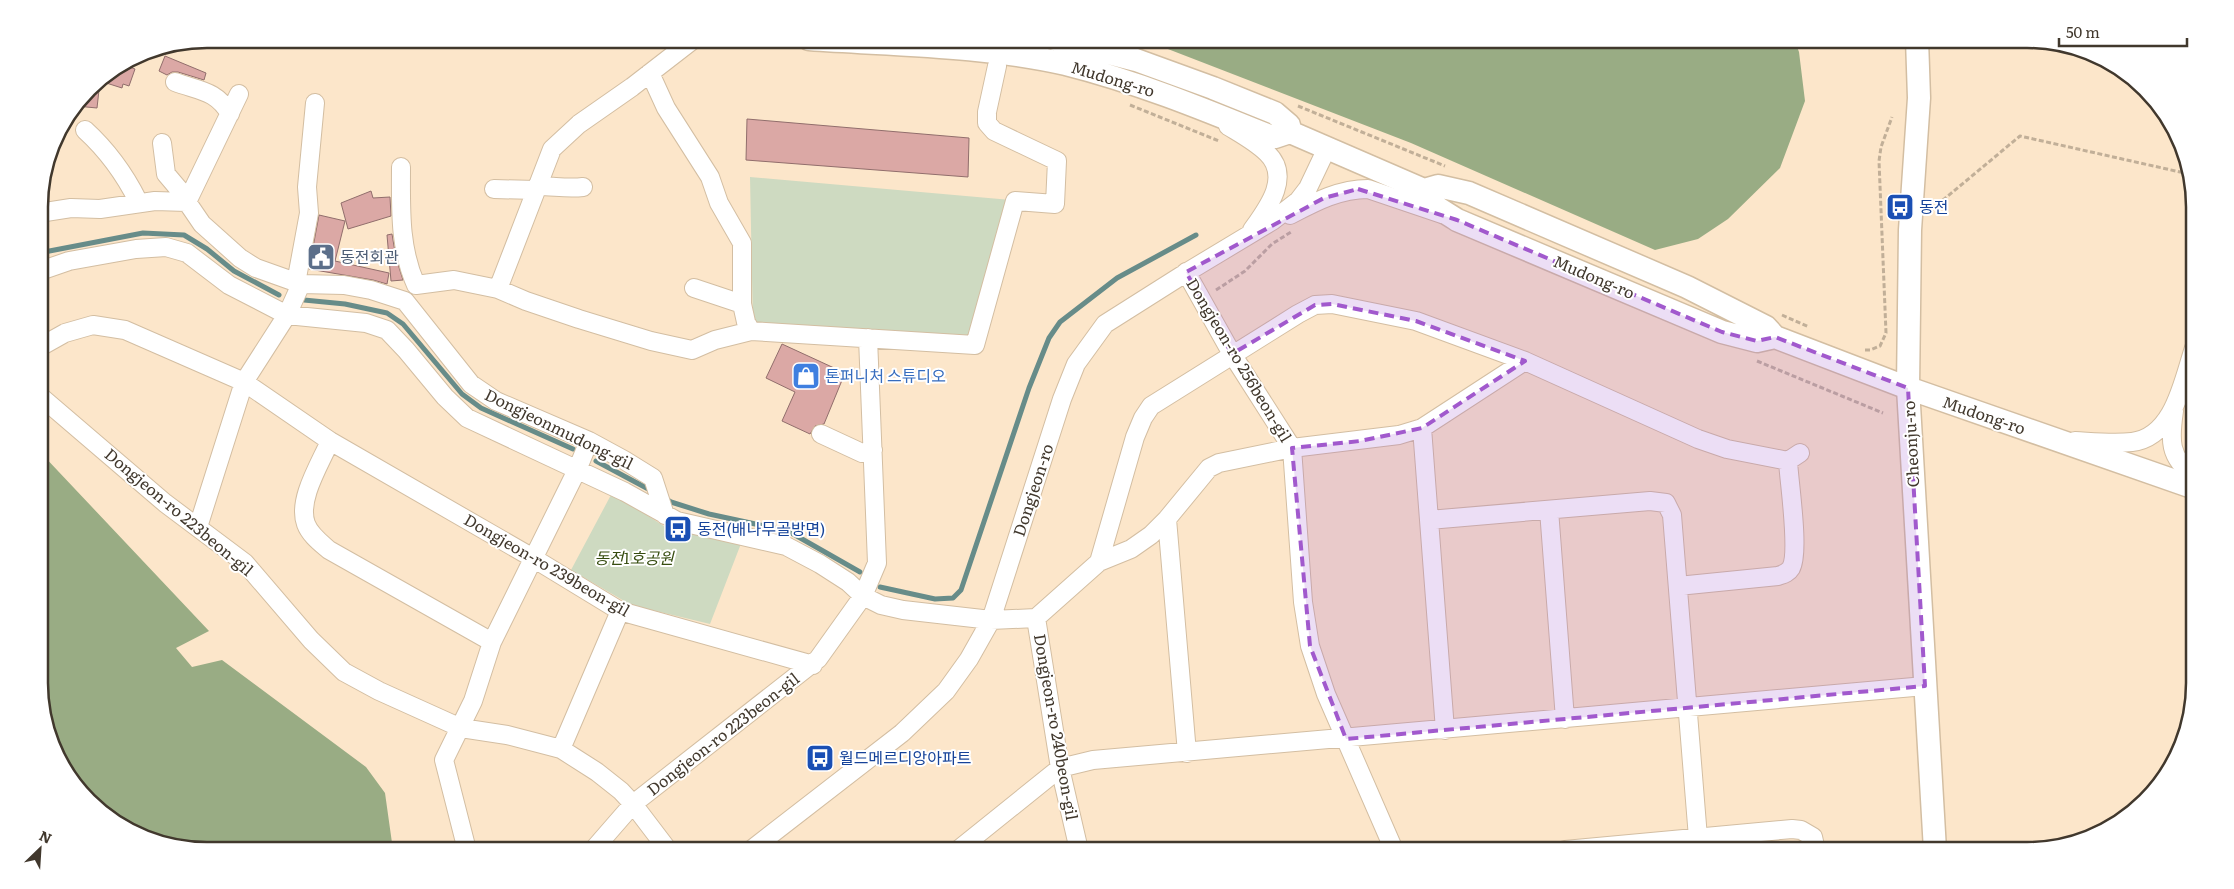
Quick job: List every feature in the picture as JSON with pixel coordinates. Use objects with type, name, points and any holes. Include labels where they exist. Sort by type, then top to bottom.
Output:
[{"type":"main road","name":"Mudong-ro","points":[[938,48],[996,52],[1066,64],[1139,86],[1275,137],[1290,132],[1424,190],[1438,186],[1469,194],[1687,287],[1766,327],[1775,337],[1908,388],[2186,485]]},
{"type":"main road","name":"Mudong-ro","points":[[1090,48],[1136,60],[1275,113],[1288,125],[1290,132]]},
{"type":"main road","name":"Cheonju-ro","points":[[1917,48],[1919,98],[1910,226],[1908,388],[1934,841]]},
{"type":"main road","name":"Mudong-ro","points":[[1424,190],[1425,196],[1430,202],[1457,220],[1722,332],[1757,341],[1775,337]]},
{"type":"street","points":[[498,289],[552,149],[579,124],[682,48]]},
{"type":"street","points":[[162,143],[166,174],[188,201],[202,224],[240,258],[269,274],[298,283],[344,285],[371,290],[405,301],[416,285],[454,280],[498,289],[526,301],[674,348],[692,350],[715,340],[751,331],[975,345],[1016,201],[1056,204],[1057,161],[994,131],[987,123],[987,112],[998,66]]},
{"type":"street","points":[[650,73],[666,108],[710,177],[719,203],[742,242],[742,304],[746,322],[751,331]]},
{"type":"street","points":[[175,82],[212,94],[224,104],[230,114]]},
{"type":"street","points":[[188,201],[239,94]]},
{"type":"street","points":[[198,527],[244,382],[287,315],[298,283],[309,212],[307,187],[315,103]]},
{"type":"street","points":[[1205,110],[1268,153],[1276,168],[1278,182],[1275,193],[1269,206],[1247,236]]},
{"type":"street","points":[[85,130],[105,148],[124,175],[138,201],[135,202]]},
{"type":"street","name":"Dongjeon-ro","points":[[762,842],[902,733],[946,692],[969,659],[991,620],[1062,399],[1076,364],[1105,324],[1186,272],[1272,221],[1298,201],[1308,188],[1327,148]]},
{"type":"street","points":[[401,167],[403,240],[408,267],[416,285]]},
{"type":"street","points":[[494,189],[555,186],[566,189],[583,187]]},
{"type":"street","points":[[1247,236],[1324,198],[1358,189],[1368,189],[1457,220]]},
{"type":"street","points":[[48,212],[71,208],[100,209],[155,200],[188,201]]},
{"type":"street","points":[[48,268],[70,261],[136,249],[166,247],[187,253],[229,285],[287,315],[366,323],[387,330],[445,397],[467,418],[626,492],[671,518],[786,546],[820,564],[848,582],[863,596],[881,605],[903,610],[991,620]]},
{"type":"street","name":"Dongjeon-ro 256beon-gil","points":[[1186,272],[1232,354],[1292,448]]},
{"type":"street","points":[[694,288],[742,304]]},
{"type":"street","name":"Dongjeonmudong-gil","points":[[405,301],[471,384],[496,401],[589,441],[654,478],[671,518]]},
{"type":"street","points":[[1099,562],[1135,437],[1143,418],[1151,406],[1232,354],[1315,305],[1332,304],[1416,321],[1525,361],[1698,439],[1727,449],[1794,457],[1794,541],[1792,567],[1786,574],[1678,586]]},
{"type":"street","name":"Dongjeon-ro 239beon-gil","points":[[48,343],[65,333],[93,325],[125,330],[244,382],[330,441],[534,558],[620,611],[813,664]]},
{"type":"street","points":[[813,664],[863,596],[877,564],[868,338]]},
{"type":"street","points":[[1036,618],[1099,562],[1131,549],[1151,535],[1210,468],[1219,463],[1292,448],[1399,435],[1422,428],[1525,361]]},
{"type":"street","points":[[2186,372],[2175,405],[2171,426],[2174,453],[2179,463],[2186,468]]},
{"type":"street","name":"Dongjeon-ro 223beon-gil","points":[[48,403],[165,503],[246,563],[311,640],[344,672],[379,691],[461,728],[507,735],[561,749],[598,772],[633,804],[662,842]]},
{"type":"street","points":[[2054,440],[2134,442],[2147,437],[2160,428],[2168,419],[2175,405]]},
{"type":"street","points":[[1422,428],[1445,730]]},
{"type":"street","points":[[821,434],[862,453],[873,450]]},
{"type":"street","points":[[330,441],[303,503],[306,525],[317,540],[330,550],[492,642]]},
{"type":"street","points":[[465,842],[444,760],[473,700],[492,642],[577,470],[589,441]]},
{"type":"street","points":[[1292,448],[1303,602],[1310,646],[1326,694],[1390,841]]},
{"type":"street","points":[[1429,520],[1650,501],[1666,503],[1672,516],[1698,841]]},
{"type":"street","points":[[1549,510],[1565,719]]},
{"type":"street","points":[[1167,519],[1187,753]]},
{"type":"street","points":[[561,749],[620,611]]},
{"type":"street","name":"Dongjeon-ro 240beon-gil","points":[[991,620],[1036,618],[1060,768],[1077,842]]},
{"type":"street","name":"Dongjeon-ro 223beon-gil","points":[[600,842],[633,804],[813,664]]},
{"type":"street","points":[[968,842],[1060,768],[1093,760],[1925,686]]},
{"type":"street","points":[[1719,841],[1801,830],[1813,837],[1814,841]]},
{"type":"path","points":[[1290,102],[1450,168]]},
{"type":"path","points":[[1863,349],[1870,350],[1880,346],[1886,333],[1879,161],[1881,147],[1892,117]]},
{"type":"path","points":[[1910,226],[2020,136],[2182,172]]},
{"type":"path","points":[[1214,296],[1216,290],[1245,271],[1272,244],[1296,229]]},
{"type":"path","points":[[1775,312],[1811,328]]},
{"type":"path","points":[[1756,360],[1883,413]]},
{"type":"highlighted area","points":[[1358,189],[1457,220],[1722,332],[1757,341],[1775,337],[1908,388],[1925,686],[1346,739],[1310,646],[1292,448],[1360,441],[1422,428],[1525,361],[1416,321],[1332,304],[1315,305],[1232,354],[1186,272],[1324,198]]},
{"type":"green space","points":[[1165,48],[1797,48],[1799,52],[1805,101],[1780,168],[1728,219],[1698,239],[1655,250],[1411,143]]},
{"type":"green space","points":[[750,177],[1011,200],[972,342],[753,328]]},
{"type":"green space","points":[[48,460],[209,631],[176,648],[192,667],[222,660],[366,767],[385,793],[392,842],[196,841],[155,833],[118,815],[102,802],[74,771],[56,734],[51,714],[48,693]]},
{"type":"green space","name":"동전1호공원","points":[[612,493],[667,528],[742,541],[710,624],[631,605],[571,570]]},
{"type":"building","points":[[165,56],[206,73],[204,80],[178,72],[172,72],[167,75],[159,71]]},
{"type":"building","points":[[130,67],[135,69],[129,86],[123,84],[122,88],[107,83]]},
{"type":"building","points":[[99,90],[97,108],[83,107]]},
{"type":"building","points":[[747,119],[969,138],[968,177],[746,160]]},
{"type":"building","points":[[371,191],[373,198],[390,197],[391,216],[348,229],[341,203]]},
{"type":"building","points":[[319,215],[345,221],[335,261],[389,273],[387,284],[309,269]]},
{"type":"building","points":[[392,234],[396,258],[403,280],[391,281],[387,235]]},
{"type":"building","name":"톤퍼니처 스튜디오","points":[[782,344],[845,373],[824,424],[815,426],[810,434],[782,421],[795,392],[766,378]]},
{"type":"waterway","points":[[48,251],[143,233],[184,235],[207,249],[234,271],[279,295]]},
{"type":"waterway","points":[[880,587],[935,599],[953,598],[961,590],[1029,388],[1049,338],[1060,322],[1117,278],[1196,235]]},
{"type":"waterway","points":[[304,300],[345,304],[387,313],[403,324],[462,394],[481,408],[573,449]]},
{"type":"waterway","points":[[596,461],[652,491]]},
{"type":"waterway","points":[[664,498],[709,514],[788,531],[860,572]]},
{"type":"place","name":"동전","points":[[1900,207]]},
{"type":"place","name":"동전회관","points":[[321,257]]},
{"type":"place","name":"톤퍼니처 스튜디오","points":[[806,376]]},
{"type":"place","name":"동전(배나무골방면)","points":[[678,529]]},
{"type":"place","name":"월드메르디앙아파트","points":[[820,758]]}]
